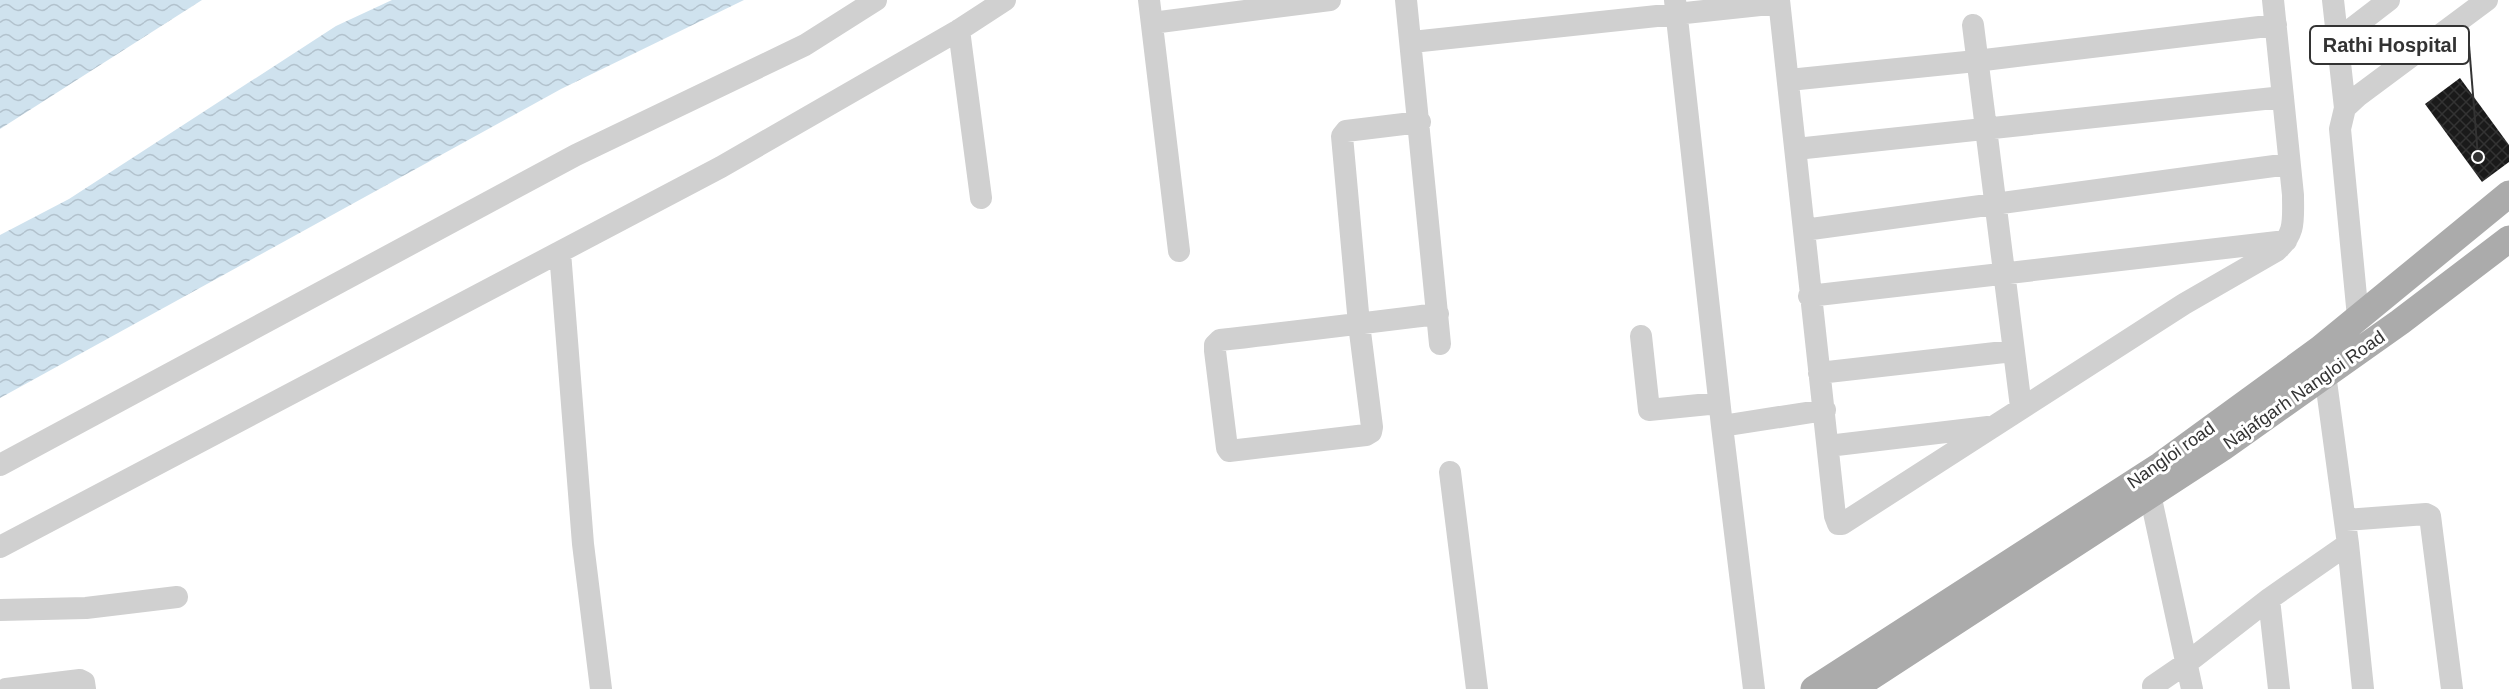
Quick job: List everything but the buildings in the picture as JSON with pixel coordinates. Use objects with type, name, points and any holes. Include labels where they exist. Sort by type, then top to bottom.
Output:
[{"type":"main road","name":"Nangloi road","points":[[1814,689],[2161,465],[2272,398],[2358,317],[2509,194]]},
{"type":"main road","name":"Najafgarh Nangloi Road","points":[[1852,689],[2150,495],[2272,398],[2325,374],[2400,322],[2509,239]]},
{"type":"street","points":[[0,465],[538,175],[805,45],[876,0]]},
{"type":"street","points":[[0,548],[721,167],[959,30],[1005,0]]},
{"type":"street","points":[[1149,0],[1179,251]]},
{"type":"street","points":[[1152,23],[1330,0]]},
{"type":"street","points":[[1406,0],[1420,122],[1440,344]]},
{"type":"street","points":[[1412,42],[1676,6],[1779,2],[1789,80],[1809,296],[1825,410],[1834,516],[1838,524],[1842,524],[2021,407],[2184,304],[2276,251],[2287,241],[2293,224],[2273,0]]},
{"type":"street","points":[[2332,0],[2345,108],[2340,129],[2358,317]]},
{"type":"street","points":[[2337,40],[2389,0]]},
{"type":"street","points":[[2345,108],[2487,0]]},
{"type":"street","points":[[1676,6],[1719,403],[1754,689]]},
{"type":"street","points":[[1973,25],[2021,407]]},
{"type":"street","points":[[1789,80],[1976,61],[2276,25]]},
{"type":"street","points":[[959,30],[981,198]]},
{"type":"street","points":[[1796,149],[2283,97]]},
{"type":"street","points":[[1420,122],[1346,131],[1342,136],[1359,324],[1371,432],[1366,435],[1229,451],[1215,345],[1220,340],[1359,324],[1438,314]]},
{"type":"street","points":[[1804,230],[2289,164]]},
{"type":"street","points":[[1809,296],[2287,241]]},
{"type":"street","points":[[560,252],[583,544],[601,689]]},
{"type":"street","points":[[1641,336],[1649,411],[1719,403]]},
{"type":"street","points":[[1819,373],[2013,351]]},
{"type":"street","points":[[2325,374],[2346,520],[2363,689]]},
{"type":"street","points":[[1722,426],[1825,410]]},
{"type":"street","points":[[1828,446],[1993,426]]},
{"type":"street","points":[[1450,472],[1477,689]]},
{"type":"street","points":[[2150,495],[2188,662],[2192,689]]},
{"type":"street","points":[[2346,520],[2426,514],[2430,516],[2452,689]]},
{"type":"street","points":[[2153,686],[2188,662],[2269,598],[2348,544]]},
{"type":"street","points":[[0,610],[86,608],[177,597]]},
{"type":"street","points":[[2269,598],[2279,689]]},
{"type":"street","points":[[6,689],[80,680],[84,682],[85,689]]},
{"type":"water","points":[[0,0],[202,0],[0,129]]},
{"type":"water","points":[[392,0],[744,0],[561,89],[0,398],[0,235],[69,199],[336,26]]},
{"type":"place","name":"Rathi Hospital","points":[[2478,157]]}]
